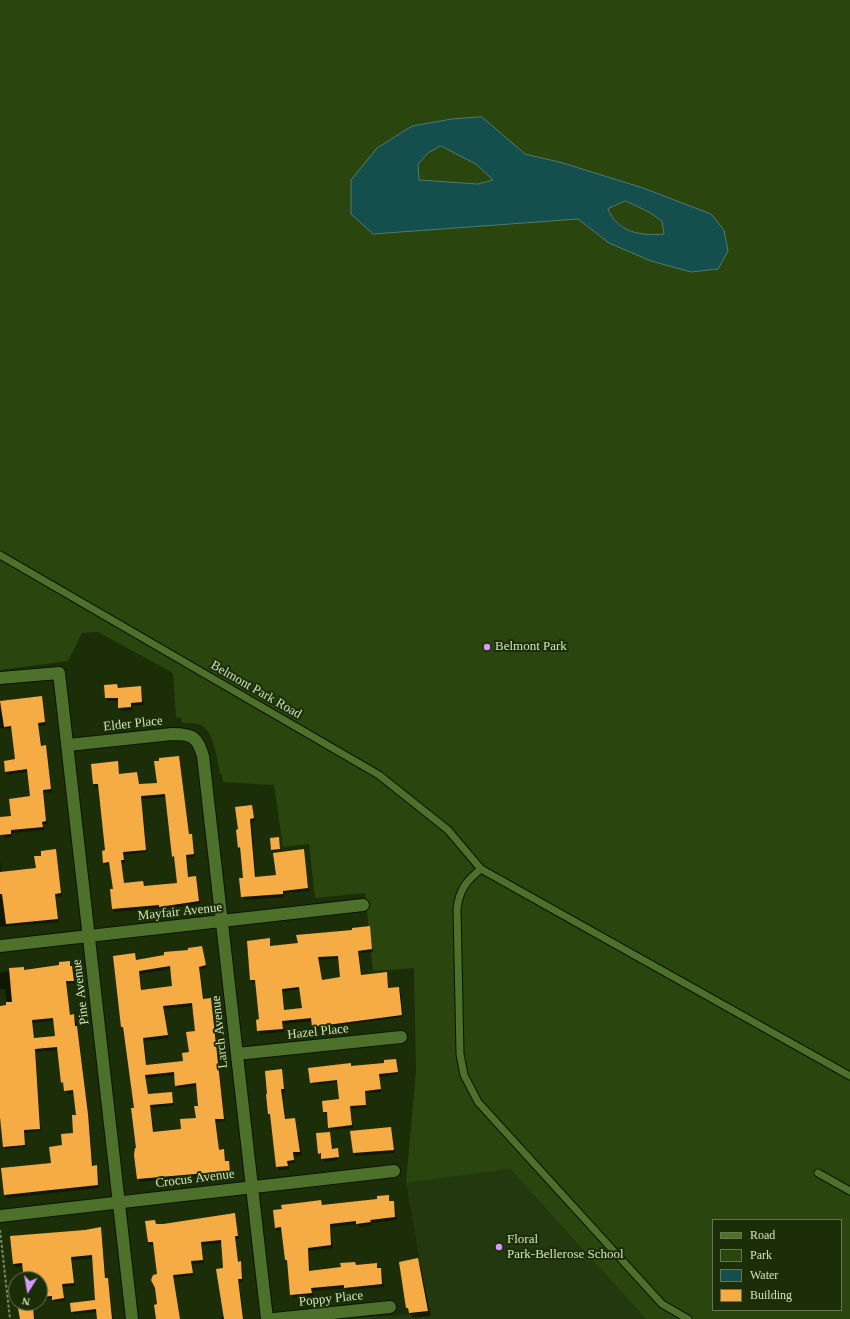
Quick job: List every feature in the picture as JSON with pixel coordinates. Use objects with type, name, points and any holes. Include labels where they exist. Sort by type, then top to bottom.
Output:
[{"type":"street","name":"Pine Avenue","points":[[0,678],[59,673],[132,1319]]},
{"type":"street","name":"Elder Place","points":[[68,745],[172,734],[188,734],[199,742]]},
{"type":"street","name":"Larch Avenue","points":[[199,742],[203,756],[267,1319]]},
{"type":"street","name":"Mayfair Avenue","points":[[0,946],[363,905]]},
{"type":"street","name":"Hazel Place","points":[[237,1054],[401,1037]]},
{"type":"street","name":"Crocus Avenue","points":[[0,1216],[394,1171]]},
{"type":"street","name":"Poppy Place","points":[[274,1319],[390,1307]]},
{"type":"lane","name":"Belmont Park Road","points":[[0,555],[379,775],[448,830],[481,869]]},
{"type":"lane","points":[[688,1319],[662,1304],[482,1106],[468,1084],[460,1054],[457,909],[463,887],[469,879],[481,869],[850,1076]]},
{"type":"lane","points":[[818,1173],[850,1191]]},
{"type":"path","points":[[0,1230],[10,1319]]},
{"type":"shaded area","name":"Floral Park-Bellerose School","points":[[510,1169],[646,1319],[324,1319],[393,1316],[429,1312],[406,1183]]},
{"type":"green space","name":"Belmont Park","points":[[0,0],[850,0],[850,1319],[646,1319],[510,1169],[406,1183],[416,1071],[414,968],[373,971],[365,893],[315,898],[309,844],[283,847],[274,785],[223,782],[215,747],[205,728],[199,724],[182,723],[181,717],[176,718],[173,673],[98,632],[82,633],[68,661],[0,670]]},
{"type":"water","points":[[482,117],[525,154],[563,163],[643,188],[711,214],[724,230],[728,251],[718,269],[691,272],[651,261],[609,243],[578,219],[373,234],[351,214],[351,180],[377,148],[412,126],[452,119]],"holes":[[[441,146],[476,164],[493,180],[478,184],[419,180],[418,164],[428,153]],[[626,201],[649,212],[662,221],[664,234],[639,233],[624,228],[618,223],[612,217],[608,209]]]},
{"type":"building","points":[[117,684],[118,688],[141,686],[142,702],[131,703],[131,707],[118,708],[118,698],[105,698],[104,685]]},
{"type":"building","points":[[42,696],[45,722],[38,723],[41,746],[46,745],[51,789],[43,790],[46,821],[42,822],[43,827],[11,830],[11,834],[0,835],[0,817],[11,816],[9,799],[30,796],[27,769],[5,772],[4,761],[15,759],[11,726],[4,727],[0,701]]},
{"type":"building","points":[[179,756],[189,834],[192,834],[194,854],[186,855],[188,877],[196,876],[199,901],[159,907],[159,905],[112,909],[110,889],[113,889],[109,862],[103,863],[102,851],[105,850],[98,784],[93,784],[91,764],[118,761],[119,774],[137,772],[139,784],[157,783],[154,761],[159,761],[159,758]],"holes":[[[165,794],[172,857],[174,856],[177,883],[144,886],[143,881],[124,883],[121,860],[124,860],[123,852],[146,850],[141,796]]]},
{"type":"building","points":[[252,805],[254,818],[250,819],[255,877],[276,875],[273,853],[304,849],[308,888],[283,891],[283,894],[241,897],[239,878],[243,878],[240,847],[238,848],[236,830],[238,829],[235,807]]},
{"type":"building","points":[[279,837],[280,849],[271,850],[270,838]]},
{"type":"building","points":[[56,849],[61,893],[55,894],[58,919],[6,924],[2,894],[0,894],[0,872],[36,868],[34,856],[41,856],[41,851]]},
{"type":"building","points":[[370,926],[372,949],[358,951],[361,975],[387,972],[388,988],[399,987],[402,1015],[312,1027],[311,1018],[282,1021],[283,1029],[257,1031],[256,1020],[259,1019],[255,980],[250,980],[247,941],[270,938],[270,946],[298,943],[296,935],[352,930],[352,928]],"holes":[[[338,956],[340,977],[322,980],[318,957]],[[299,987],[302,1008],[284,1010],[282,989]]]},
{"type":"building","points":[[202,946],[206,965],[199,967],[203,999],[211,998],[224,1119],[215,1119],[219,1150],[224,1149],[225,1161],[229,1161],[230,1171],[137,1179],[134,1155],[136,1148],[131,1108],[134,1108],[123,1027],[121,1027],[113,956],[135,953],[136,960],[164,955],[164,952],[188,950],[188,948]],"holes":[[[170,966],[172,986],[141,990],[139,971]],[[192,1003],[195,1031],[186,1032],[189,1052],[182,1053],[183,1061],[146,1065],[143,1038],[168,1035],[163,1006]],[[174,1072],[175,1086],[196,1083],[198,1106],[194,1106],[196,1118],[180,1119],[181,1129],[153,1132],[150,1105],[173,1103],[172,1092],[148,1094],[145,1075]]]},
{"type":"building","points":[[70,961],[70,966],[72,966],[74,981],[66,981],[70,1015],[74,1014],[75,1026],[77,1026],[88,1114],[92,1166],[97,1165],[98,1185],[4,1195],[1,1168],[51,1163],[49,1147],[62,1145],[61,1134],[73,1133],[72,1115],[76,1115],[73,1090],[64,1091],[63,1082],[61,1083],[57,1047],[35,1049],[40,1129],[24,1130],[25,1145],[3,1147],[0,1117],[0,1006],[6,1005],[6,1002],[12,1002],[9,968],[24,967],[24,970],[59,965],[59,962]],"holes":[[[53,1018],[55,1036],[34,1038],[32,1020]]]},
{"type":"building","points":[[396,1059],[398,1072],[379,1074],[381,1089],[365,1091],[366,1105],[350,1106],[352,1125],[328,1128],[327,1112],[323,1112],[322,1101],[339,1099],[337,1080],[310,1083],[308,1068],[351,1063],[351,1066],[384,1063],[384,1060]]},
{"type":"building","points":[[282,1069],[284,1089],[281,1089],[285,1119],[295,1118],[300,1152],[293,1152],[294,1160],[287,1161],[288,1166],[276,1167],[270,1114],[268,1114],[265,1071]]},
{"type":"building","points":[[391,1127],[394,1150],[353,1153],[350,1131]]},
{"type":"building","points":[[330,1132],[332,1149],[338,1148],[339,1157],[321,1159],[321,1153],[318,1154],[316,1133]]},
{"type":"building","points":[[389,1195],[389,1201],[394,1201],[395,1217],[370,1220],[371,1222],[356,1224],[356,1221],[330,1224],[331,1245],[308,1248],[309,1271],[341,1267],[340,1263],[355,1262],[356,1265],[377,1263],[377,1268],[381,1268],[382,1284],[344,1288],[344,1285],[311,1288],[312,1293],[290,1295],[287,1260],[285,1260],[281,1227],[275,1228],[273,1210],[282,1209],[281,1205],[321,1200],[322,1205],[377,1199],[377,1196]]},
{"type":"building","points":[[235,1213],[238,1236],[235,1236],[238,1262],[241,1261],[242,1279],[238,1279],[243,1319],[224,1319],[216,1269],[223,1268],[221,1240],[201,1242],[203,1260],[191,1261],[193,1273],[173,1275],[180,1319],[156,1319],[154,1305],[157,1304],[155,1288],[151,1280],[153,1275],[157,1274],[153,1242],[148,1242],[145,1221],[155,1220],[156,1224],[163,1224]]},
{"type":"building","points":[[101,1227],[105,1278],[108,1278],[112,1319],[97,1319],[96,1309],[71,1312],[70,1303],[95,1300],[92,1255],[71,1257],[74,1283],[62,1284],[64,1298],[52,1300],[52,1296],[48,1296],[48,1271],[23,1271],[22,1263],[13,1264],[10,1236],[85,1230]]},
{"type":"building","points":[[418,1258],[428,1311],[409,1313],[408,1308],[406,1308],[399,1262]]},
{"type":"building","points":[[19,1311],[33,1311],[34,1319],[20,1319]]},
{"type":"place","name":"Belmont Park","points":[[487,647]]},
{"type":"place","name":"Floral Park-Bellerose School","points":[[499,1247]]}]
